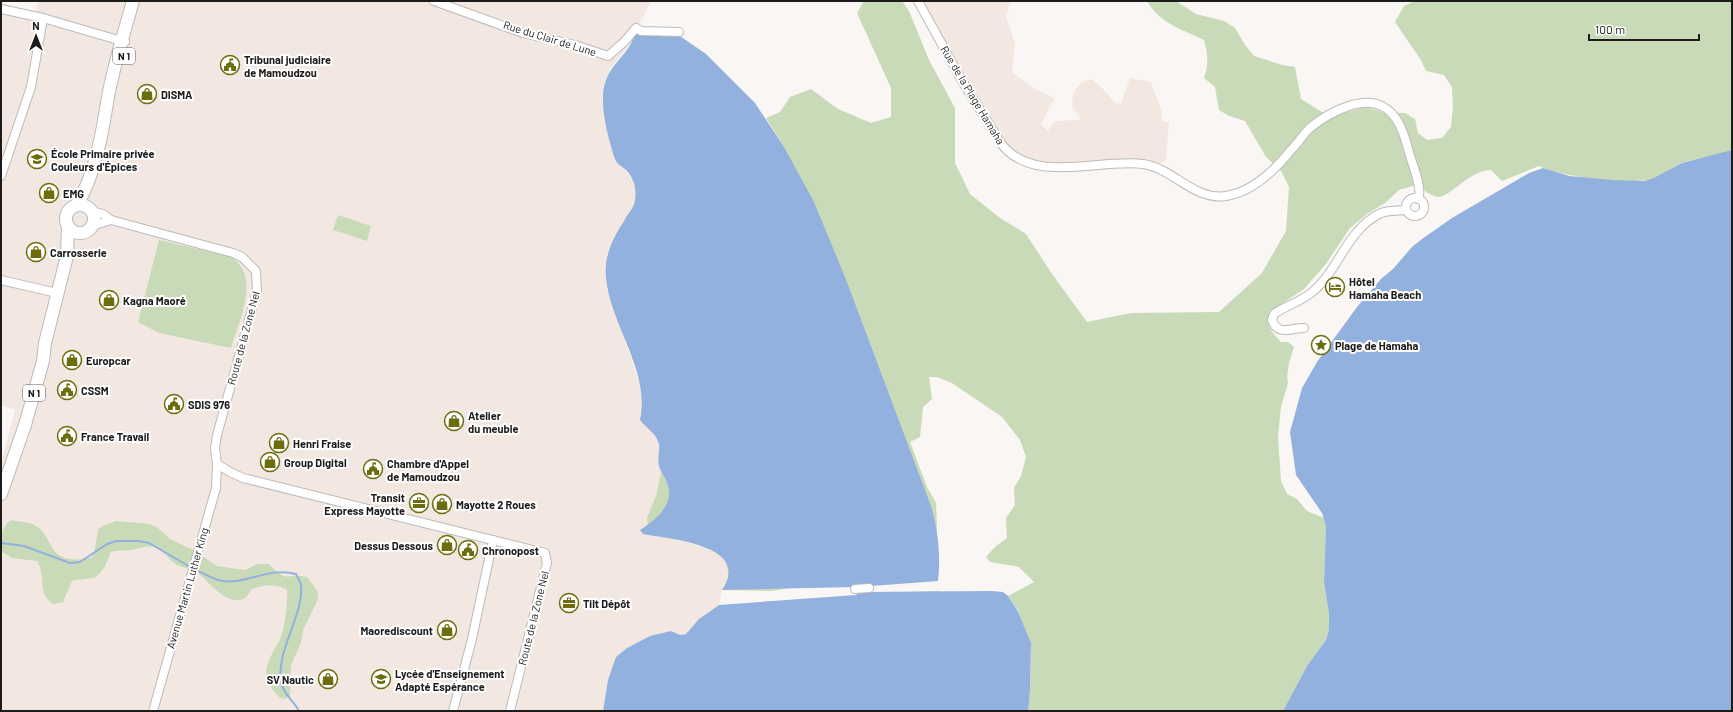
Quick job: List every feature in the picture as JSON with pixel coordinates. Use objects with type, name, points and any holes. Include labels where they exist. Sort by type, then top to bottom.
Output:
[{"type":"main road","name":"N 1","points":[[107,110],[108,98],[133,1]]},
{"type":"main road","name":"N 1","points":[[67,256],[94,218],[85,208],[87,187],[107,110],[117,84],[139,1]]},
{"type":"main road","name":"N 1","points":[[2,489],[25,425],[40,374],[56,297],[67,256],[68,227],[66,216],[70,209],[85,208]]},
{"type":"main road","points":[[68,227],[75,232],[87,229]]},
{"type":"street","name":"Rue du Clair de Lune","points":[[434,1],[523,33],[575,45],[608,56],[624,42],[636,28],[640,31],[679,32]]},
{"type":"street","name":"Rue de la Plage Hamaha","points":[[918,1],[961,79],[1000,142],[1006,150],[1030,164],[1072,167],[1127,162],[1145,164],[1157,167],[1209,196],[1225,196],[1247,189],[1263,178],[1290,152],[1310,128],[1333,111],[1372,103],[1388,110],[1402,130],[1418,185],[1420,197],[1418,199]]},
{"type":"street","points":[[1,9],[43,18],[123,42]]},
{"type":"street","points":[[1,176],[30,91],[43,18]]},
{"type":"street","points":[[1304,328],[1281,331],[1277,329],[1272,320],[1274,314],[1311,293],[1329,271],[1351,238],[1365,223],[1380,213],[1406,210],[1414,216],[1420,214],[1424,209],[1423,205],[1418,199],[1409,201],[1406,210]]},
{"type":"street","name":"Route de la Zone Nel","points":[[85,208],[103,214],[111,220],[233,253],[242,258],[256,271],[257,291],[217,435],[215,448],[217,464],[243,478],[545,553],[547,563],[510,711]]},
{"type":"street","points":[[87,229],[111,220]]},
{"type":"street","points":[[1,280],[56,297]]},
{"type":"street","name":"Avenue Martin Luther King","points":[[153,711],[216,488],[217,464]]},
{"type":"street","points":[[453,711],[472,639],[493,540]]},
{"type":"street","points":[[855,589],[869,588]]},
{"type":"shaded area","points":[[38,1],[651,1],[635,33],[633,41],[610,69],[603,100],[604,114],[615,160],[632,178],[636,193],[632,211],[624,220],[608,251],[606,277],[607,289],[639,381],[642,401],[640,420],[655,436],[659,444],[659,466],[662,474],[658,518],[640,530],[703,547],[719,554],[727,565],[729,579],[722,590],[719,605],[699,619],[686,634],[680,635],[670,631],[650,636],[627,648],[616,657],[606,691],[603,711],[1,711],[1,464],[15,410],[1,405],[1,8],[17,8],[35,11]]},
{"type":"shaded area","points":[[918,1],[1011,1],[1006,16],[1015,44],[1012,73],[1037,90],[1055,98],[1041,124],[1048,131],[1054,121],[1081,120],[1072,106],[1073,93],[1082,82],[1092,79],[1115,103],[1121,104],[1130,78],[1151,82],[1162,112],[1162,121],[1169,122],[1166,160],[1157,167],[1044,166],[1006,150]]},
{"type":"green space","points":[[864,1],[902,1],[909,11],[929,60],[955,108],[955,163],[970,194],[1000,218],[1026,234],[1052,274],[1087,322],[1131,313],[1219,312],[1262,273],[1286,231],[1289,187],[1281,171],[1266,157],[1245,121],[1229,116],[1219,110],[1215,87],[1204,78],[1207,68],[1207,59],[1204,40],[1165,21],[1152,9],[1147,1],[1176,1],[1196,14],[1224,21],[1235,28],[1245,45],[1254,56],[1282,65],[1295,67],[1301,99],[1330,117],[1365,107],[1383,113],[1405,113],[1415,119],[1418,133],[1427,140],[1442,138],[1451,127],[1453,107],[1452,87],[1444,75],[1426,71],[1421,60],[1395,22],[1404,6],[1415,1],[1732,1],[1732,150],[1720,155],[1682,163],[1656,178],[1641,181],[1578,177],[1539,166],[1502,181],[1491,170],[1483,171],[1475,174],[1449,193],[1438,197],[1429,194],[1416,185],[1399,190],[1385,203],[1367,214],[1350,228],[1326,264],[1303,290],[1270,311],[1267,320],[1272,332],[1281,342],[1288,342],[1294,347],[1289,363],[1287,377],[1288,383],[1281,407],[1279,426],[1278,437],[1281,481],[1287,494],[1297,499],[1307,511],[1324,518],[1326,526],[1324,582],[1329,614],[1329,629],[1326,640],[1307,666],[1283,711],[832,711],[871,593],[938,591],[969,603],[1030,689],[1031,652],[1018,612],[1008,596],[1034,582],[1019,567],[990,562],[986,557],[995,547],[1007,538],[1006,518],[1015,505],[1014,488],[1021,476],[1026,457],[1020,440],[1002,417],[952,383],[937,377],[929,377],[932,399],[923,407],[920,437],[910,442],[927,487],[936,503],[937,527],[935,577],[800,586],[772,591],[722,590],[728,578],[728,570],[723,558],[727,554],[648,528],[647,518],[656,496],[667,445],[649,417],[640,420],[642,402],[640,384],[629,348],[609,295],[606,277],[606,262],[616,234],[631,211],[636,192],[632,178],[615,159],[604,114],[603,99],[604,87],[607,78],[632,42],[635,33],[784,147],[766,118],[780,112],[790,97],[811,89],[838,109],[871,123],[891,117],[891,88],[857,13]]},
{"type":"green space","points":[[338,215],[371,226],[367,241],[333,230]]},
{"type":"green space","points":[[159,240],[232,257],[241,266],[247,288],[242,313],[231,348],[159,333],[138,322]]},
{"type":"green space","points":[[11,520],[26,522],[37,526],[45,534],[53,550],[57,554],[62,557],[72,559],[90,558],[94,554],[98,530],[102,526],[116,521],[150,524],[158,528],[170,539],[193,550],[217,566],[245,570],[257,564],[269,564],[283,576],[307,577],[317,590],[318,599],[303,630],[301,643],[291,665],[290,696],[285,699],[280,698],[269,684],[266,677],[266,669],[269,660],[280,639],[285,622],[287,590],[278,586],[266,586],[252,589],[245,598],[239,600],[225,597],[197,572],[177,565],[157,548],[147,547],[111,552],[105,566],[98,575],[93,578],[72,581],[63,602],[53,604],[48,600],[43,590],[40,567],[37,561],[12,558],[1,551],[1,538],[3,530],[7,523]]},
{"type":"water","points":[[635,33],[677,34],[706,54],[755,103],[784,147],[814,202],[845,277],[931,506],[939,552],[938,581],[871,586],[864,590],[865,592],[1003,592],[1008,596],[1018,612],[1031,643],[1028,711],[603,711],[608,680],[616,657],[627,648],[650,636],[671,631],[680,635],[686,634],[699,619],[719,605],[856,595],[859,592],[855,587],[722,590],[729,575],[726,563],[717,554],[704,547],[688,542],[643,534],[640,530],[653,521],[664,510],[669,496],[669,488],[659,466],[658,440],[640,420],[642,402],[640,384],[629,348],[609,295],[606,277],[606,262],[616,234],[631,211],[636,192],[632,178],[615,159],[604,114],[603,99],[604,87],[607,78],[632,42]]},
{"type":"water","points":[[1732,150],[1732,711],[1283,711],[1307,666],[1326,640],[1329,629],[1329,614],[1324,582],[1326,526],[1322,513],[1296,475],[1290,432],[1302,388],[1317,362],[1357,307],[1381,279],[1393,269],[1412,247],[1422,239],[1452,218],[1529,173],[1543,168],[1569,176],[1644,181],[1654,178],[1682,163]]},
{"type":"waterway","points":[[1,543],[24,546],[70,563],[80,562],[107,544],[117,541],[139,541],[149,543],[192,568]]},
{"type":"waterway","points":[[196,570],[215,579],[227,581],[236,581],[265,574],[286,572],[296,574],[301,584],[301,597],[295,621],[282,657],[281,682],[286,694],[299,711]]},
{"type":"place","name":"Tribunal judiciaire de Mamoudzou","points":[[230,65]]},
{"type":"place","name":"DISMA","points":[[147,94]]},
{"type":"place","name":"École Primaire privée Couleurs d'Épices","points":[[37,159]]},
{"type":"place","name":"EMG","points":[[49,193]]},
{"type":"place","name":"Carrosserie","points":[[36,252]]},
{"type":"place","name":"Hôtel Hamaha Beach","points":[[1335,287]]},
{"type":"place","name":"Kagna Maoré","points":[[109,300]]},
{"type":"place","name":"Plage de Hamaha","points":[[1321,345]]},
{"type":"place","name":"Europcar","points":[[72,360]]},
{"type":"place","name":"CSSM","points":[[67,390]]},
{"type":"place","name":"SDIS 976","points":[[174,404]]},
{"type":"place","name":"Atelier du meuble","points":[[454,421]]},
{"type":"place","name":"France Travail","points":[[67,436]]},
{"type":"place","name":"Henri Fraise","points":[[279,443]]},
{"type":"place","name":"Group Digital","points":[[270,462]]},
{"type":"place","name":"Chambre d'Appel de Mamoudzou","points":[[373,469]]},
{"type":"place","name":"Transit Express Mayotte","points":[[419,503]]},
{"type":"place","name":"Mayotte 2 Roues","points":[[442,504]]},
{"type":"place","name":"Dessus Dessous","points":[[447,545]]},
{"type":"place","name":"Chronopost","points":[[468,550]]},
{"type":"place","name":"Tilt Dépôt","points":[[569,603]]},
{"type":"place","name":"Maorediscount","points":[[447,630]]},
{"type":"place","name":"SV Nautic","points":[[328,679]]},
{"type":"place","name":"Lycée d'Enseignement Adapté Espérance","points":[[381,679]]}]
